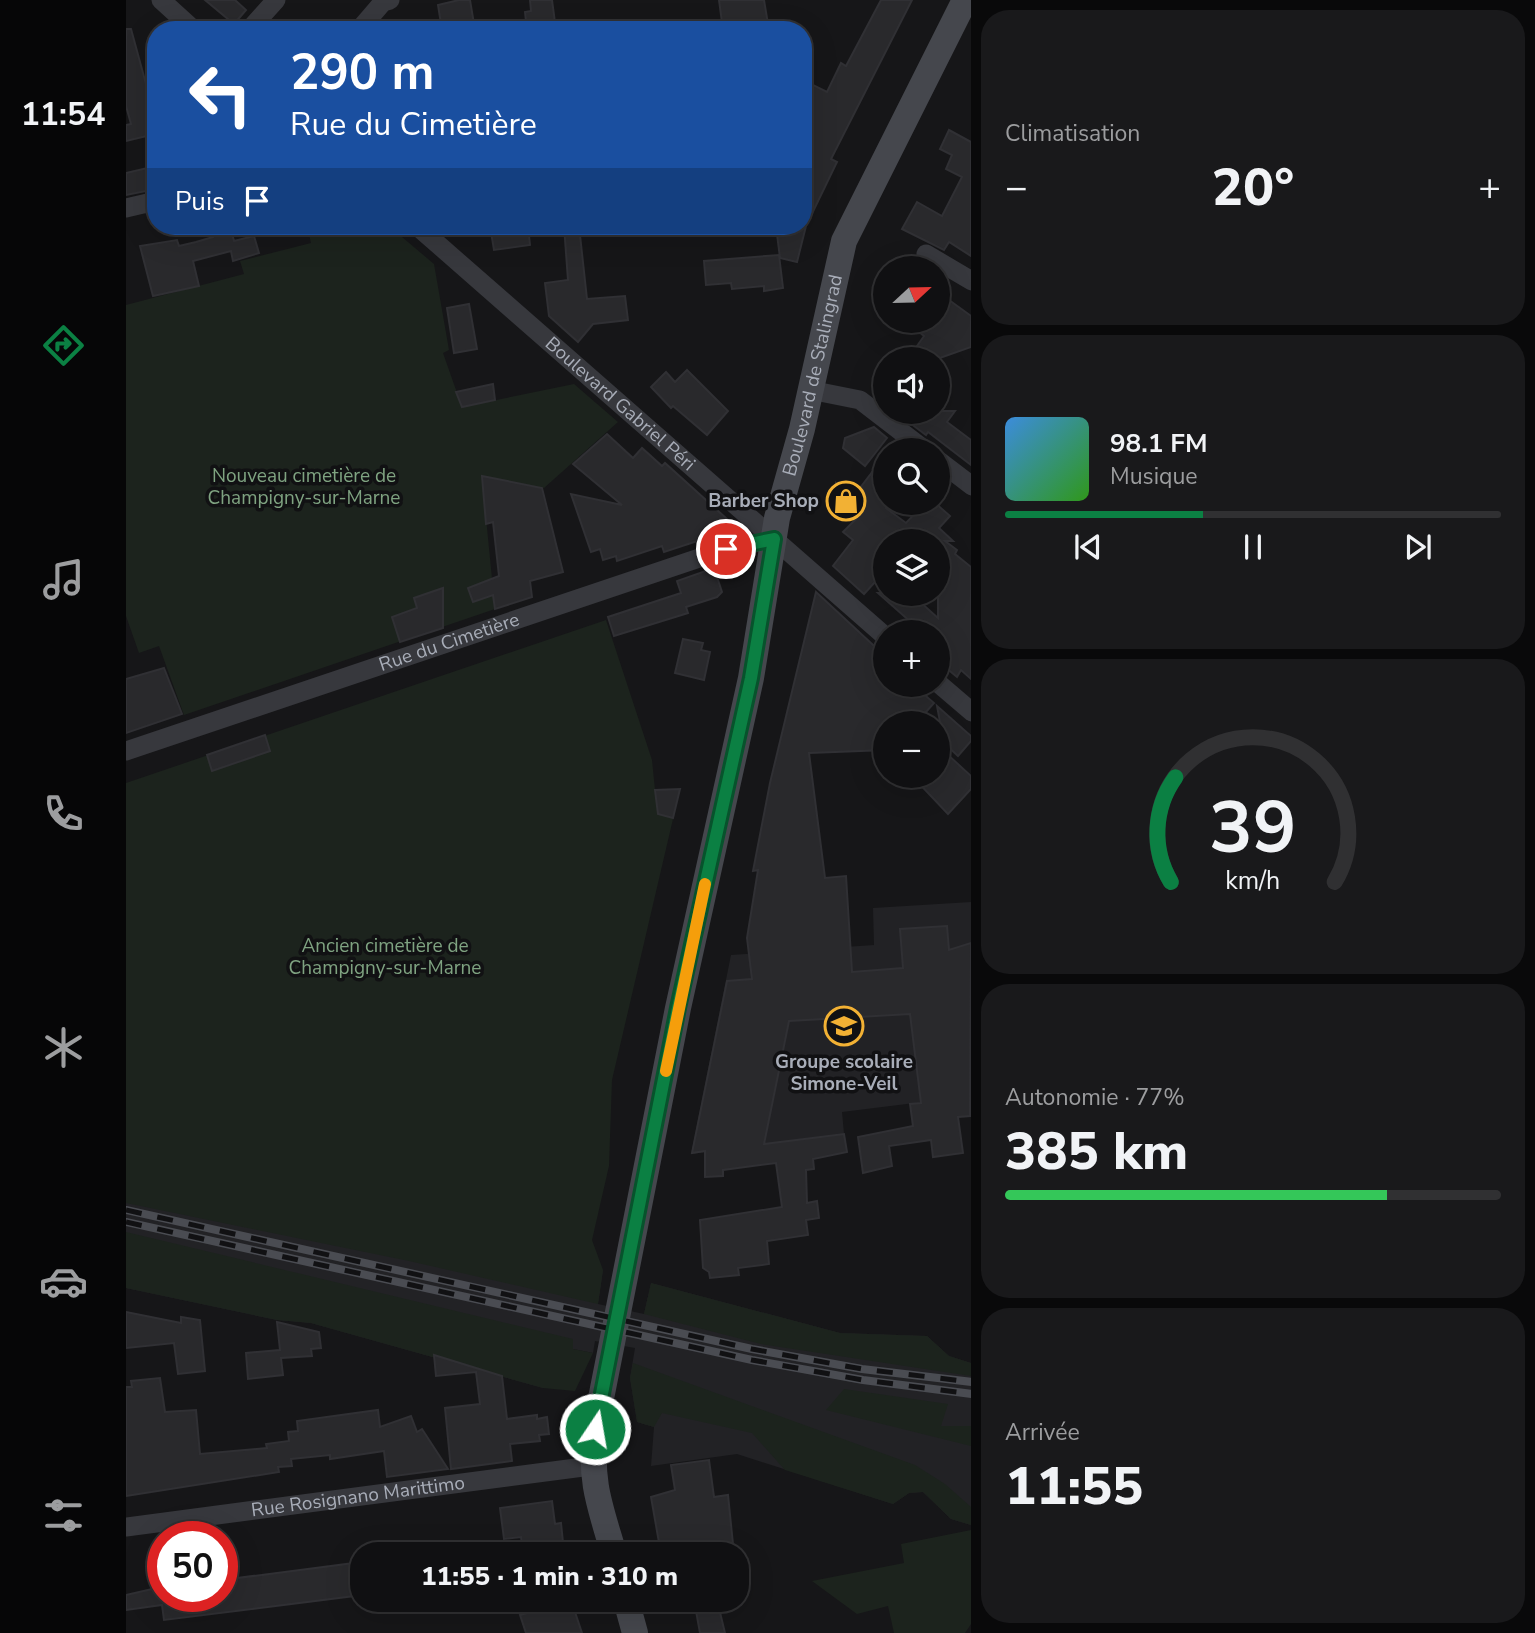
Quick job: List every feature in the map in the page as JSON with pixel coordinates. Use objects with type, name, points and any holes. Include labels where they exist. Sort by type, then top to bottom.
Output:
[{"type":"main road","name":"Boulevard de Stalingrad","points":[[610,1542],[593,1485],[591,1466],[595,1429],[676,1019],[751,678],[774,539],[849,229],[965,0]]},
{"type":"main road","points":[[629,1612],[635,1633]]},
{"type":"street","points":[[161,0],[184,21]]},
{"type":"street","points":[[257,21],[276,0]]},
{"type":"street","points":[[367,21],[385,1]]},
{"type":"street","points":[[126,208],[147,203]]},
{"type":"street","name":"Boulevard Gabriel Péri","points":[[427,235],[873,626]]},
{"type":"street","points":[[926,254],[971,281]]},
{"type":"street","points":[[810,390],[860,400],[909,438]]},
{"type":"street","points":[[950,469],[971,486]]},
{"type":"street","name":"Rue du Cimetière","points":[[126,751],[726,549],[774,539]]},
{"type":"street","points":[[950,694],[971,712]]},
{"type":"street","name":"Rue Rosignano Marittimo","points":[[126,1527],[591,1466]]},
{"type":"shaded area","name":"Groupe scolaire Simone-Veil","points":[[971,902],[971,1096],[842,1112],[844,1134],[691,1154],[731,955],[874,945],[873,908]]},
{"type":"shaded area","points":[[126,1150],[603,1270],[598,1304],[644,1314],[651,1283],[840,1333],[927,1336],[949,1356],[971,1363],[971,1525],[951,1519],[923,1492],[909,1493],[893,1504],[737,1454],[651,1466],[654,1427],[637,1422],[630,1378],[635,1348],[595,1341],[593,1353],[573,1349],[543,1388],[311,1323],[277,1320],[126,1288]]},
{"type":"green space","name":"Nouveau cimetière de Champigny-sur-Marne","points":[[309,235],[400,235],[434,264],[449,350],[443,353],[462,407],[574,384],[618,422],[544,488],[482,477],[495,609],[184,715],[159,646],[139,653],[126,616],[126,305],[244,274],[240,261],[311,243]]},
{"type":"green space","name":"Ancien cimetière de Champigny-sur-Marne","points":[[606,620],[652,760],[655,790],[680,789],[612,1080],[609,1166],[592,1240],[603,1270],[598,1304],[409,1261],[126,1203],[126,783]]},
{"type":"green space","points":[[126,1232],[573,1339],[573,1349],[593,1353],[575,1391],[543,1388],[311,1323],[277,1320],[126,1288]]},
{"type":"green space","points":[[651,1283],[840,1333],[927,1336],[949,1356],[971,1363],[971,1376],[761,1344],[644,1314]]},
{"type":"green space","points":[[633,1363],[915,1465],[945,1484],[971,1507],[971,1525],[951,1519],[923,1492],[909,1493],[893,1504],[785,1470],[752,1433],[662,1413],[654,1427],[637,1422],[630,1378]]},
{"type":"green space","points":[[844,1389],[948,1404],[941,1426],[971,1426],[971,1446],[826,1410]]},
{"type":"green space","points":[[971,1530],[971,1624],[965,1633],[894,1633],[888,1606],[857,1614],[812,1581],[904,1563],[901,1544]]},
{"type":"building","points":[[205,0],[235,0],[246,10],[237,21],[230,21]]},
{"type":"building","points":[[470,0],[474,21],[441,21],[438,5]]},
{"type":"building","points":[[530,0],[552,0],[555,21],[526,21],[525,12],[531,11]]},
{"type":"building","points":[[719,0],[764,0],[768,21],[722,21]]},
{"type":"building","points":[[881,0],[912,0],[831,159],[837,162],[812,214],[812,84],[827,92],[841,63],[846,66]]},
{"type":"building","points":[[126,29],[131,29],[147,84],[147,136],[126,141],[126,125],[131,124],[126,106]]},
{"type":"building","points":[[949,130],[971,142],[971,256],[949,242],[944,250],[902,229],[917,202],[942,216],[962,177],[946,169],[952,155],[940,149]]},
{"type":"building","points":[[147,168],[147,191],[126,195],[126,173]]},
{"type":"building","points":[[232,235],[234,241],[254,236],[259,253],[233,261],[231,251],[193,261],[199,286],[153,296],[140,246],[177,240],[179,246]]},
{"type":"building","points":[[492,235],[529,235],[530,245],[494,250]]},
{"type":"building","points":[[565,235],[580,235],[587,299],[625,296],[628,320],[593,324],[578,342],[549,316],[545,283],[568,280]]},
{"type":"building","points":[[777,235],[804,235],[797,262],[780,258]]},
{"type":"building","points":[[779,255],[783,288],[764,291],[764,286],[732,289],[731,283],[706,285],[704,261]]},
{"type":"building","points":[[950,301],[971,316],[971,347],[950,354],[950,347],[916,347],[924,336],[920,333],[950,333]]},
{"type":"building","points":[[469,304],[477,349],[454,353],[447,308]]},
{"type":"building","points":[[687,370],[728,411],[707,435],[673,406],[671,408],[651,387],[666,372],[675,382]]},
{"type":"building","points":[[493,384],[495,400],[462,407],[456,392]]},
{"type":"building","points":[[911,424],[950,424],[971,440],[971,465],[950,449],[950,438],[936,438],[928,432],[926,435]]},
{"type":"building","points":[[874,427],[887,438],[873,438],[873,456],[865,466],[843,448],[845,438]]},
{"type":"building","points":[[607,434],[633,458],[642,448],[662,466],[665,463],[737,528],[664,552],[662,546],[617,561],[616,556],[603,560],[600,549],[591,552],[571,494],[622,505],[573,464]]},
{"type":"building","points":[[873,471],[873,515],[895,515],[906,523],[914,515],[950,516],[940,529],[873,529],[873,584],[864,594],[833,566],[853,540],[843,532],[856,519],[835,502],[836,483],[853,497]]},
{"type":"building","points":[[482,476],[542,488],[563,572],[530,581],[532,597],[495,609],[493,595],[473,602],[468,588],[499,576],[493,522],[486,524]]},
{"type":"building","points":[[950,545],[957,550],[955,554],[971,567],[971,679],[961,670],[957,677],[950,671],[950,620],[908,620],[893,606],[925,606],[938,618],[938,606],[950,606]]},
{"type":"building","points":[[714,568],[722,592],[717,597],[686,607],[688,613],[614,636],[608,617],[681,593],[677,581]]},
{"type":"building","points":[[443,588],[443,628],[400,642],[392,617],[417,608],[414,598]]},
{"type":"building","points":[[816,592],[873,645],[873,697],[927,697],[934,703],[927,711],[873,711],[873,751],[809,753],[825,878],[846,876],[852,972],[903,968],[900,929],[947,926],[949,950],[971,943],[970,1116],[958,1117],[963,1153],[933,1157],[931,1140],[889,1146],[892,1166],[863,1173],[858,1137],[913,1126],[910,1104],[921,1103],[910,1014],[789,1021],[764,1144],[844,1134],[847,1152],[813,1159],[814,1169],[806,1170],[807,1203],[817,1201],[819,1218],[806,1220],[808,1235],[767,1241],[769,1264],[738,1268],[739,1275],[710,1278],[709,1272],[703,1268],[700,1220],[782,1207],[776,1163],[723,1170],[723,1176],[705,1177],[705,1151],[692,1153],[727,981],[752,979],[747,938],[758,870],[753,871],[770,783]]},
{"type":"building","points":[[683,639],[703,643],[701,650],[710,652],[704,680],[675,673]]},
{"type":"building","points":[[164,668],[182,714],[126,733],[126,679]]},
{"type":"building","points":[[950,717],[971,736],[971,741],[958,756],[950,749]]},
{"type":"building","points":[[265,735],[270,751],[212,771],[207,755]]},
{"type":"building","points":[[950,757],[971,776],[971,789],[948,814],[923,788],[950,788]]},
{"type":"building","points":[[680,789],[673,818],[658,814],[655,790]]},
{"type":"building","points":[[126,1312],[181,1323],[181,1317],[200,1320],[205,1371],[178,1374],[174,1343],[126,1348]]},
{"type":"building","points":[[277,1322],[319,1332],[321,1348],[311,1349],[312,1356],[281,1358],[283,1375],[248,1379],[246,1353],[280,1350]]},
{"type":"building","points":[[434,1355],[502,1376],[507,1419],[537,1415],[537,1419],[547,1417],[549,1434],[539,1435],[540,1441],[510,1444],[512,1461],[451,1469],[445,1408],[480,1404],[476,1372],[436,1376]]},
{"type":"building","points":[[160,1378],[165,1412],[196,1410],[200,1454],[267,1448],[266,1444],[289,1441],[288,1432],[298,1431],[297,1421],[378,1410],[380,1427],[411,1416],[417,1432],[422,1429],[448,1469],[387,1477],[384,1451],[330,1459],[330,1455],[291,1459],[292,1466],[278,1467],[279,1472],[126,1496],[126,1387],[132,1387],[131,1381]]},
{"type":"building","points":[[709,1460],[714,1497],[728,1495],[733,1542],[659,1542],[651,1497],[675,1490],[671,1465]]},
{"type":"building","points":[[552,1501],[555,1524],[561,1523],[563,1542],[522,1542],[521,1537],[504,1539],[500,1508]]},
{"type":"building","points":[[350,1564],[350,1597],[238,1611],[238,1578]]},
{"type":"building","points":[[147,1590],[147,1607],[126,1610],[126,1595]]},
{"type":"building","points":[[163,1612],[227,1612],[164,1620]]},
{"type":"building","points":[[531,1612],[575,1612],[582,1633],[526,1633],[520,1615]]},
{"type":"building","points":[[696,1612],[720,1612],[725,1633],[700,1633]]},
{"type":"railway","points":[[126,1210],[752,1349],[862,1369],[971,1382]]},
{"type":"railway","points":[[126,1222],[752,1360],[863,1380],[971,1394]]},
{"type":"slow traffic","points":[[666,1071],[705,884]]},
{"type":"place","name":"Barber Shop","points":[[846,501]]},
{"type":"place","name":"Groupe scolaire Simone-Veil","points":[[844,1026]]},
{"type":"route","points":[[595,1429],[678,1008],[751,678],[765,607],[774,539],[726,549]]}]
